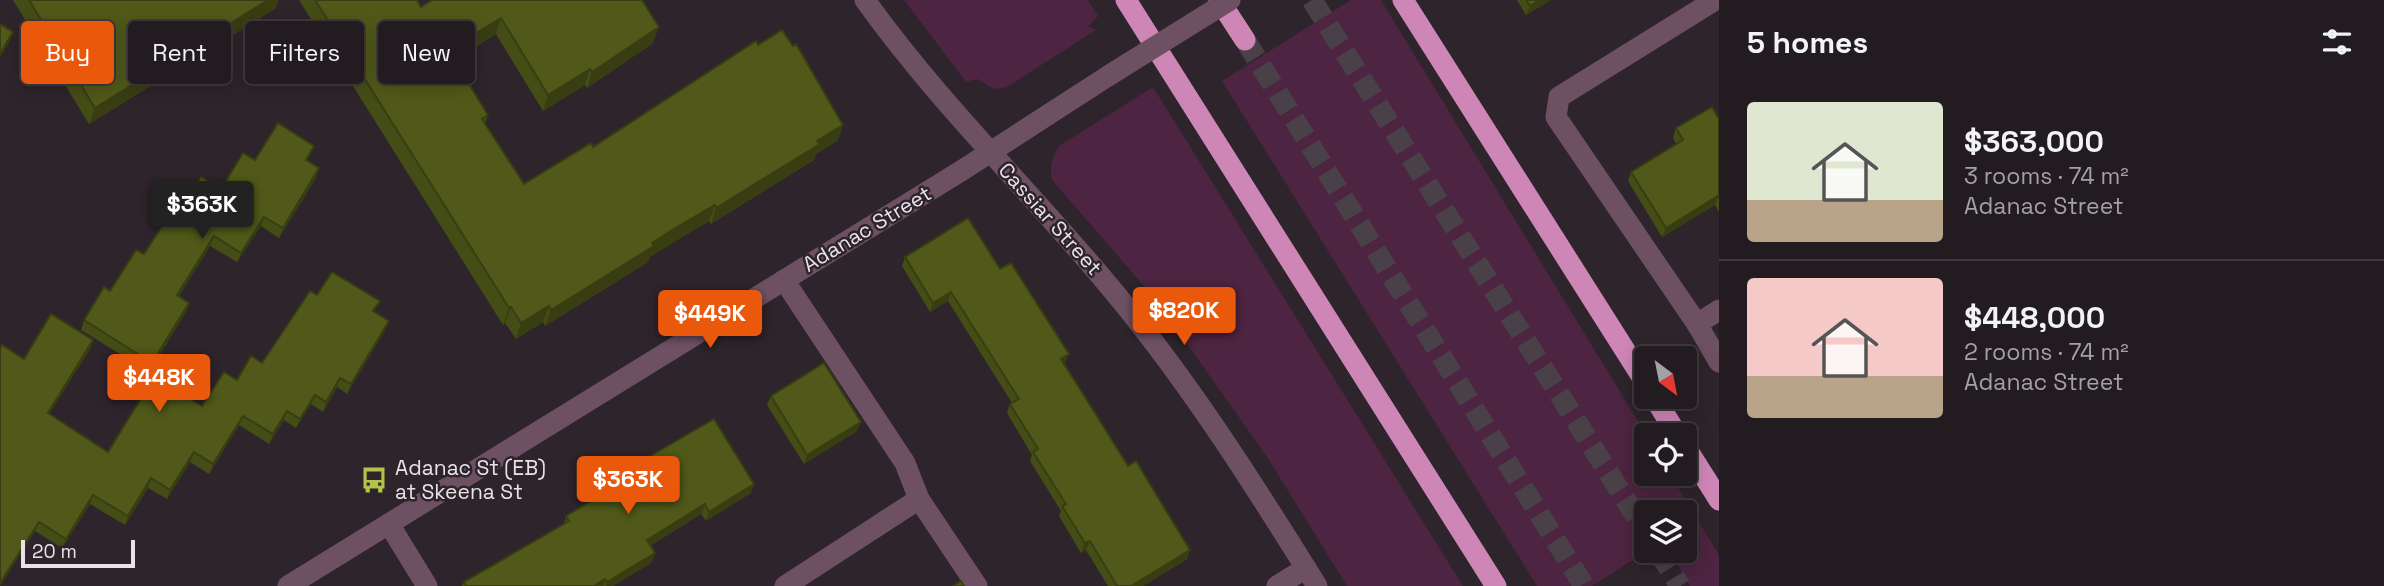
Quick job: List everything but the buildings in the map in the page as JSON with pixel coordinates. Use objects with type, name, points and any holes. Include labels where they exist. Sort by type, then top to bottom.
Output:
[{"type":"highway","points":[[1126,0],[1496,586]]},
{"type":"highway","points":[[1219,0],[1245,40]]},
{"type":"highway","points":[[1404,0],[1634,365]]},
{"type":"highway","points":[[1697,465],[1719,500]]},
{"type":"street","name":"Cassiar Street","points":[[865,0],[947,106],[1100,274],[1168,360],[1217,428],[1317,586]]},
{"type":"street","name":"Adanac Street","points":[[288,586],[990,153],[1230,0]]},
{"type":"street","points":[[1714,0],[1559,97],[1556,117],[1697,324],[1719,362]]},
{"type":"street","points":[[784,280],[905,463],[919,499],[977,586]]},
{"type":"street","points":[[1697,324],[1719,310]]},
{"type":"street","points":[[785,586],[919,499]]},
{"type":"street","points":[[389,524],[427,586]]},
{"type":"street","points":[[1277,586],[1306,568]]},
{"type":"shaded area","points":[[904,0],[1088,0],[1098,16],[1088,26],[1096,30],[1007,87],[994,89],[977,79],[966,82]]},
{"type":"shaded area","points":[[1351,0],[1381,0],[1639,423],[1634,423],[1634,486],[1677,486],[1686,500],[1634,500],[1634,559],[1592,586],[1537,586],[1222,81]]},
{"type":"shaded area","points":[[1153,87],[1463,586],[1347,586],[1267,457],[1156,300],[1052,180],[1052,162],[1059,146]]},
{"type":"shaded area","points":[[1697,519],[1719,555],[1719,586],[1690,586],[1677,563],[1697,563]]},
{"type":"tunnel","points":[[1312,0],[1634,513]]},
{"type":"tunnel","points":[[1245,40],[1584,586]]},
{"type":"tunnel","points":[[1666,563],[1680,586]]},
{"type":"place","name":"Adanac St (EB) at Skeena St","points":[[374,480]]}]
